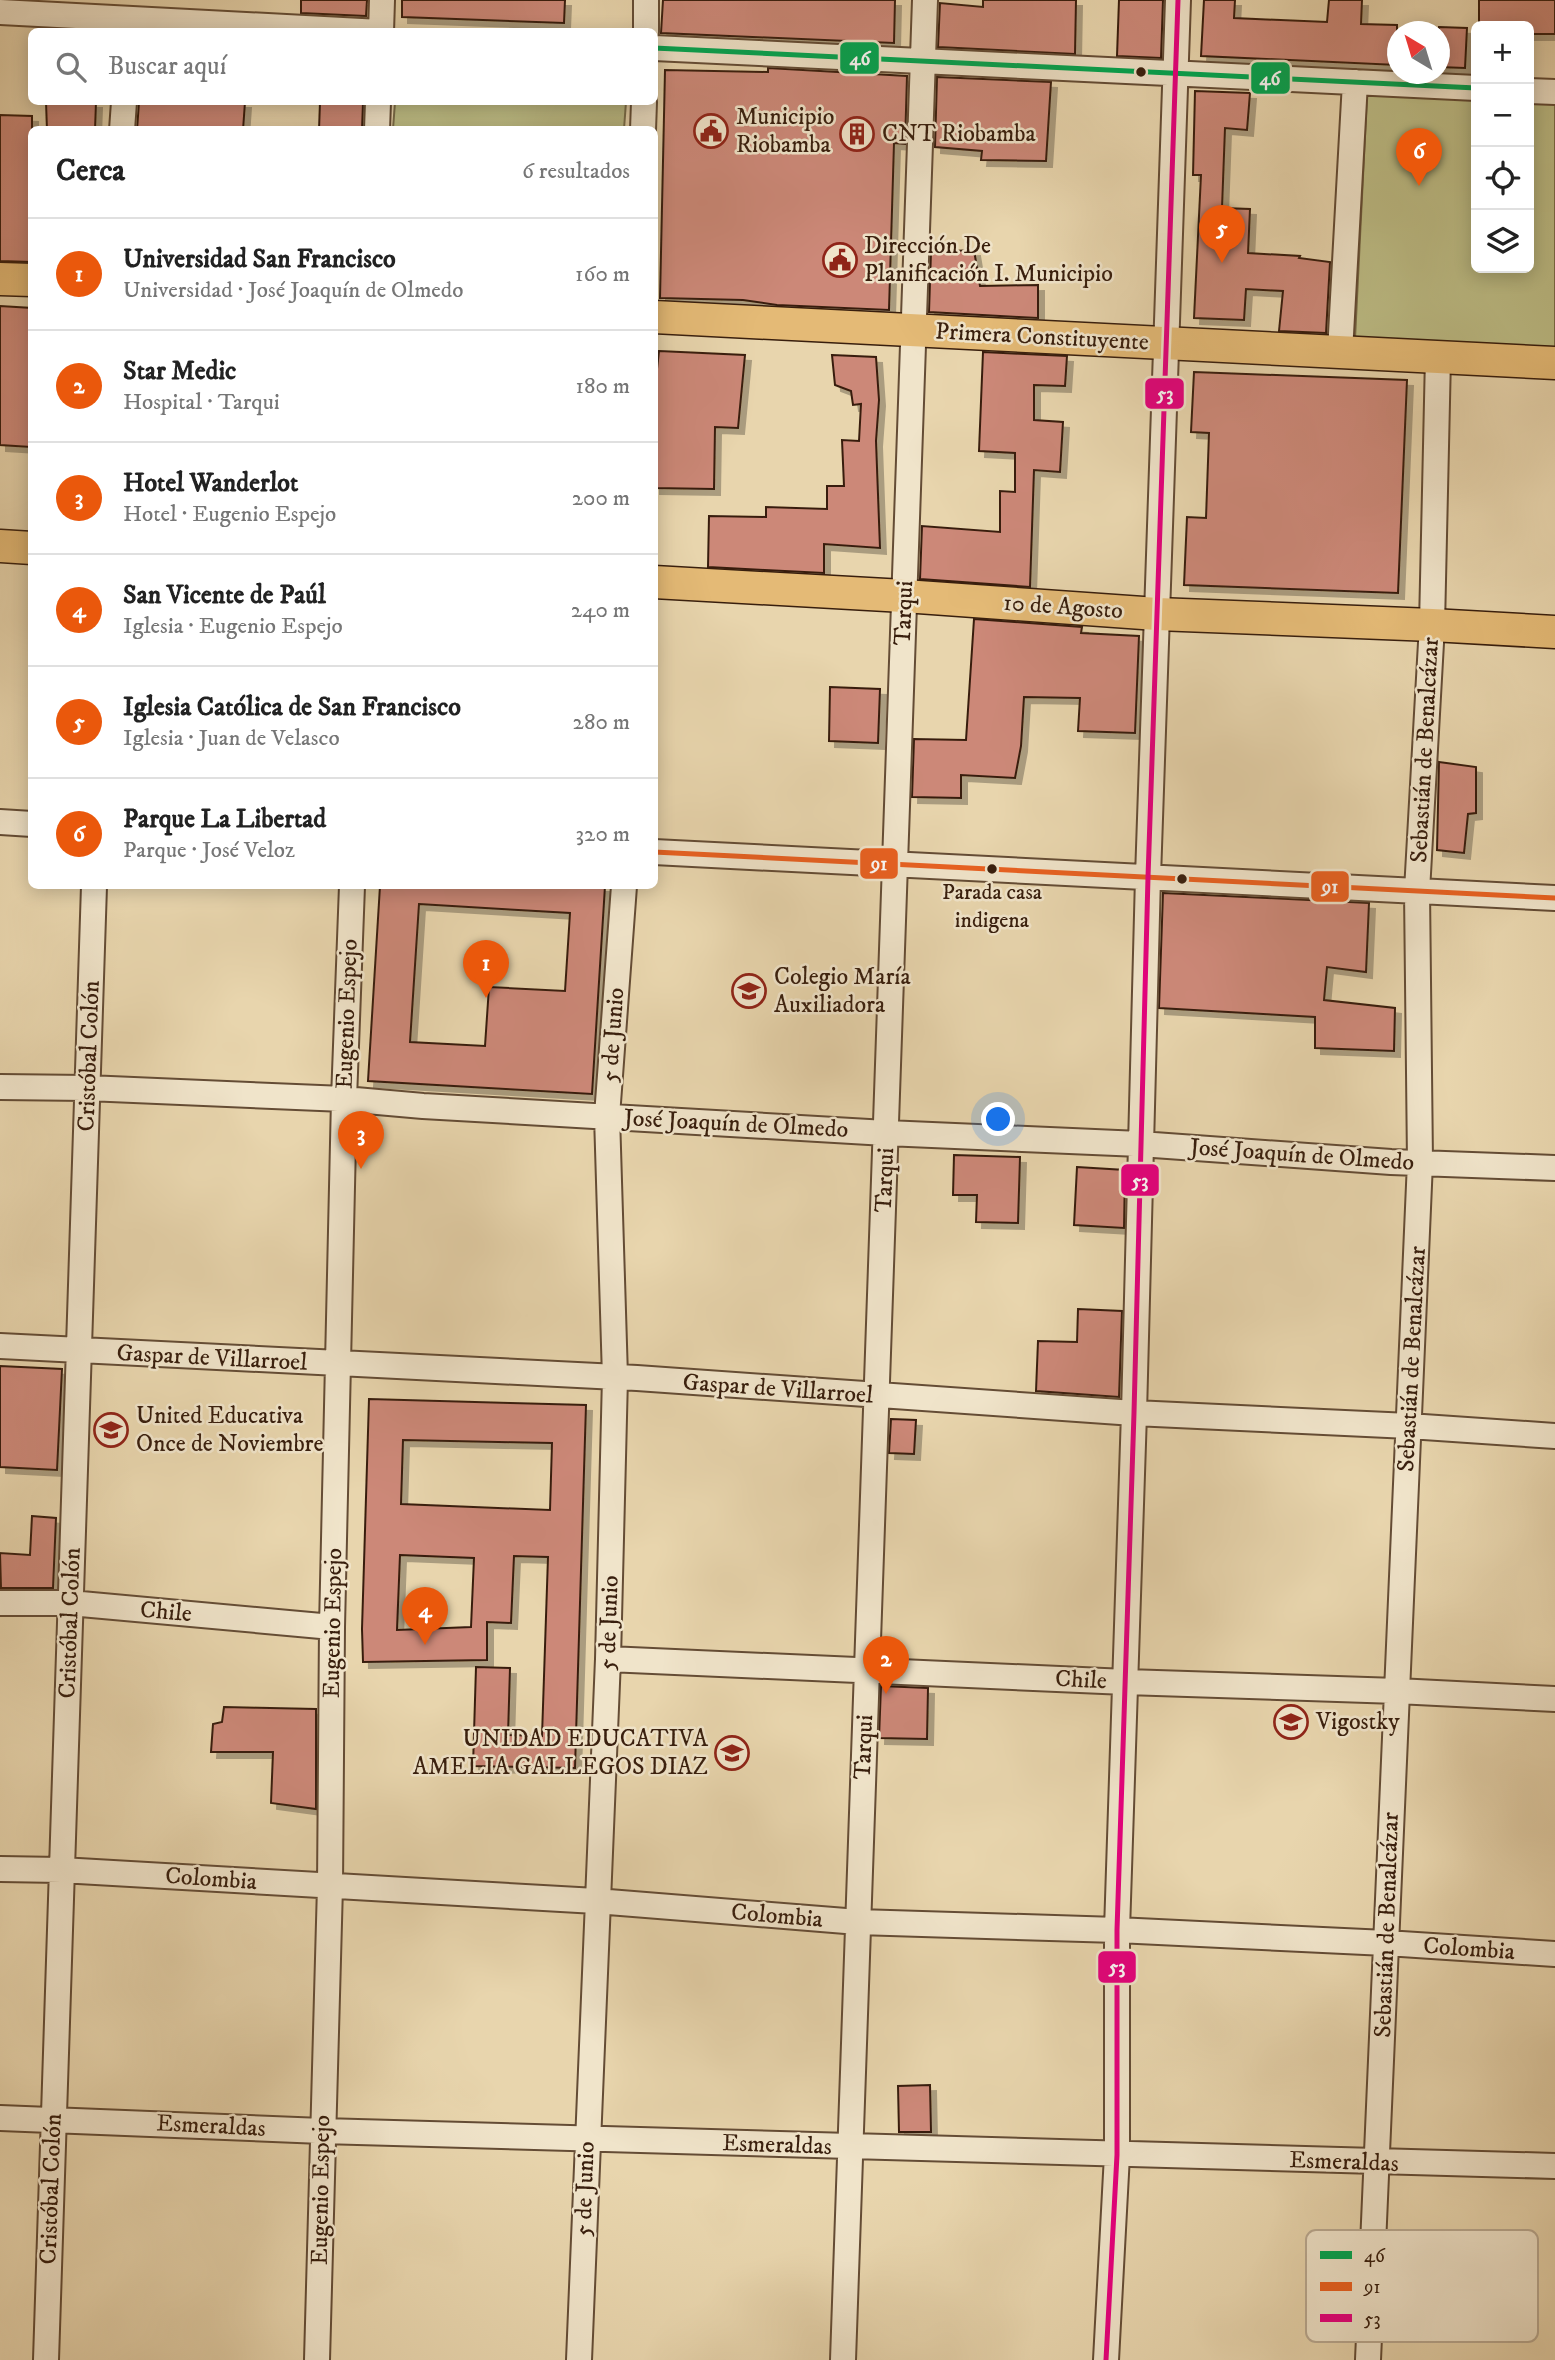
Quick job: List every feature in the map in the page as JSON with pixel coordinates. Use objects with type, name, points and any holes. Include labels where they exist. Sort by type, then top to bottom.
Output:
[{"type":"main road","points":[[0,279],[28,280]]},
{"type":"main road","name":"Primera Constituyente","points":[[658,317],[1555,363]]},
{"type":"main road","points":[[0,547],[28,548]]},
{"type":"main road","name":"10 de Agosto","points":[[658,582],[1157,614],[1555,632]]},
{"type":"street","points":[[381,28],[382,0]]},
{"type":"street","points":[[646,0],[646,28]]},
{"type":"street","name":"Tarqui","points":[[843,2360],[925,0]]},
{"type":"street","points":[[1106,2360],[1117,2155],[1117,1930],[1135,1413],[1148,877],[1178,0]]},
{"type":"street","points":[[0,12],[314,28]]},
{"type":"street","points":[[658,48],[1471,88]]},
{"type":"street","points":[[1340,352],[1355,82]]},
{"type":"street","points":[[1534,91],[1555,92]]},
{"type":"street","points":[[122,126],[124,105]]},
{"type":"street","points":[[377,126],[378,105]]},
{"type":"street","points":[[643,126],[644,105]]},
{"type":"street","name":"Sebastián de Benalcázar","points":[[1373,2230],[1420,1162],[1417,891],[1432,625],[1438,357]]},
{"type":"street","points":[[0,822],[28,824]]},
{"type":"street","points":[[658,852],[1555,898]]},
{"type":"street","name":"Cristóbal Colón","points":[[46,2360],[94,889]]},
{"type":"street","name":"Eugenio Espejo","points":[[317,2360],[330,1886],[332,1627],[344,1099],[352,889]]},
{"type":"street","name":"5 de Junio","points":[[579,2360],[608,1659],[615,1377],[607,1116],[624,889]]},
{"type":"street","name":"José Joaquín de Olmedo","points":[[0,1087],[344,1099],[886,1133],[1140,1144],[1555,1168]]},
{"type":"street","name":"Gaspar de Villarroel","points":[[0,1346],[615,1377],[1135,1413],[1555,1436]]},
{"type":"street","name":"Chile","points":[[0,1603],[70,1603],[332,1627]]},
{"type":"street","name":"Chile","points":[[608,1659],[1126,1682],[1396,1690],[1555,1699]]},
{"type":"street","name":"Colombia","points":[[0,1869],[61,1870],[596,1901],[858,1922],[1117,1930],[1555,1954]]},
{"type":"street","name":"Esmeraldas","points":[[0,2118],[322,2131],[1555,2166]]},
{"type":"street","name":"Sebastián de Benalcázar","points":[[1368,2360],[1369,2342]]},
{"type":"green space","points":[[1367,95],[1471,100],[1471,273],[1534,273],[1534,102],[1555,103],[1555,350],[1355,339]]},
{"type":"green space","points":[[395,105],[626,105],[624,126],[393,126]]},
{"type":"building","points":[[301,0],[367,0],[366,16],[301,13]]},
{"type":"building","points":[[402,0],[565,0],[564,23],[402,17]]},
{"type":"building","points":[[663,0],[895,0],[894,43],[661,33]]},
{"type":"building","points":[[983,0],[1076,0],[1075,54],[938,47],[940,3],[983,7]]},
{"type":"building","points":[[1119,0],[1163,0],[1161,58],[1117,56]]},
{"type":"building","points":[[1204,0],[1235,0],[1234,18],[1327,22],[1329,0],[1362,0],[1361,24],[1387,25],[1387,65],[1201,56]]},
{"type":"building","points":[[1479,0],[1555,0],[1555,34],[1534,34],[1534,21],[1479,21]]},
{"type":"building","points":[[1450,27],[1467,28],[1465,68],[1450,67]]},
{"type":"building","points":[[768,68],[907,76],[905,144],[894,143],[889,310],[777,305],[743,300],[660,298],[665,70],[768,72]]},
{"type":"building","points":[[937,77],[1051,82],[1046,161],[981,160],[982,151],[935,147]]},
{"type":"building","points":[[1195,91],[1250,93],[1247,130],[1225,128],[1222,208],[1250,209],[1248,253],[1300,256],[1299,258],[1330,262],[1326,333],[1279,331],[1283,291],[1246,289],[1244,320],[1194,318],[1201,175],[1193,175]]},
{"type":"building","points":[[46,105],[96,105],[95,126],[47,126]]},
{"type":"building","points":[[139,105],[245,105],[243,126],[137,126]]},
{"type":"building","points":[[320,105],[363,105],[362,126],[319,126]]},
{"type":"building","points":[[0,115],[32,116],[32,126],[28,126],[28,262],[0,261]]},
{"type":"building","points":[[974,250],[980,286],[1038,285],[1038,318],[929,312],[931,252]]},
{"type":"building","points":[[0,306],[28,308],[28,447],[0,445]]},
{"type":"building","points":[[659,351],[745,355],[738,428],[715,427],[714,489],[658,488]]},
{"type":"building","points":[[983,352],[1067,356],[1065,386],[1034,385],[1034,420],[1063,422],[1060,472],[1034,470],[1030,587],[920,579],[922,526],[1000,532],[1000,491],[1015,492],[1015,453],[979,451]]},
{"type":"building","points":[[832,355],[876,357],[880,548],[824,544],[824,573],[708,567],[709,516],[766,517],[766,507],[827,509],[827,486],[844,486],[842,440],[859,441],[861,404],[853,405],[851,391],[835,385]]},
{"type":"building","points":[[1194,372],[1407,380],[1398,593],[1184,585],[1187,517],[1206,518],[1209,433],[1191,432]]},
{"type":"building","points":[[974,619],[1082,627],[1081,633],[1139,636],[1135,733],[1078,731],[1080,698],[1024,697],[1021,746],[1015,778],[961,775],[961,798],[912,797],[914,739],[966,740]]},
{"type":"building","points":[[830,687],[880,689],[878,743],[829,741]]},
{"type":"building","points":[[1439,762],[1476,767],[1476,813],[1468,814],[1464,853],[1437,850]]},
{"type":"building","points":[[380,889],[605,889],[592,1094],[368,1081]],"holes":[[[419,904],[570,913],[565,991],[489,987],[485,1046],[410,1042]]]},
{"type":"building","points":[[1163,893],[1369,903],[1366,972],[1327,967],[1324,1000],[1395,1008],[1394,1051],[1315,1048],[1315,1017],[1159,1008]]},
{"type":"building","points":[[954,1155],[1020,1157],[1018,1223],[976,1222],[977,1195],[953,1195]]},
{"type":"building","points":[[1077,1167],[1125,1170],[1124,1228],[1074,1225]]},
{"type":"building","points":[[1078,1309],[1122,1311],[1119,1397],[1036,1391],[1038,1341],[1077,1342]]},
{"type":"building","points":[[0,1366],[62,1369],[57,1470],[0,1467]]},
{"type":"building","points":[[369,1399],[586,1405],[575,1768],[473,1766],[476,1667],[510,1668],[508,1735],[542,1736],[548,1557],[514,1556],[511,1623],[487,1622],[487,1660],[363,1662]],"holes":[[[403,1440],[552,1443],[550,1510],[401,1504]],[[400,1555],[474,1558],[471,1627],[397,1630]]]},
{"type":"building","points":[[891,1419],[916,1420],[914,1454],[889,1453]]},
{"type":"building","points":[[32,1516],[56,1518],[53,1588],[1,1588],[0,1553],[30,1555]]},
{"type":"building","points":[[881,1686],[928,1688],[927,1739],[879,1738]]},
{"type":"building","points":[[224,1707],[316,1709],[316,1809],[271,1803],[273,1752],[211,1752],[213,1724],[222,1722]]},
{"type":"building","points":[[930,2085],[931,2132],[899,2132],[898,2086]]},
{"type":"transit line","name":"53","points":[[1106,2360],[1117,2155],[1117,1930],[1148,877],[1178,0]]},
{"type":"transit line","name":"46","points":[[658,48],[1471,88]]},
{"type":"transit line","name":"91","points":[[658,852],[1555,898]]},
{"type":"place","name":"Municipio Riobamba","points":[[711,131]]},
{"type":"place","name":"CNT Riobamba","points":[[857,134]]},
{"type":"place","name":"Parque La Libertad","points":[[1419,186]]},
{"type":"place","name":"Dirección De Planificación I. Municipio","points":[[840,260]]},
{"type":"place","name":"Iglesia Católica de San Francisco","points":[[1222,263]]},
{"type":"place","name":"Parada casa indigena","points":[[992,869]]},
{"type":"place","name":"Colegio María Auxiliadora","points":[[749,991]]},
{"type":"place","name":"Universidad San Francisco","points":[[486,998]]},
{"type":"place","name":"Hotel Wanderlot","points":[[361,1169]]},
{"type":"place","name":"United Educativa Once de Noviembre","points":[[111,1430]]},
{"type":"place","name":"San Vicente de Paúl","points":[[425,1645]]},
{"type":"place","name":"Star Medic","points":[[886,1694]]},
{"type":"place","name":"Vigostky","points":[[1291,1722]]},
{"type":"place","name":"UNIDAD EDUCATIVA AMELIA GALLEGOS DIAZ","points":[[732,1753]]}]
